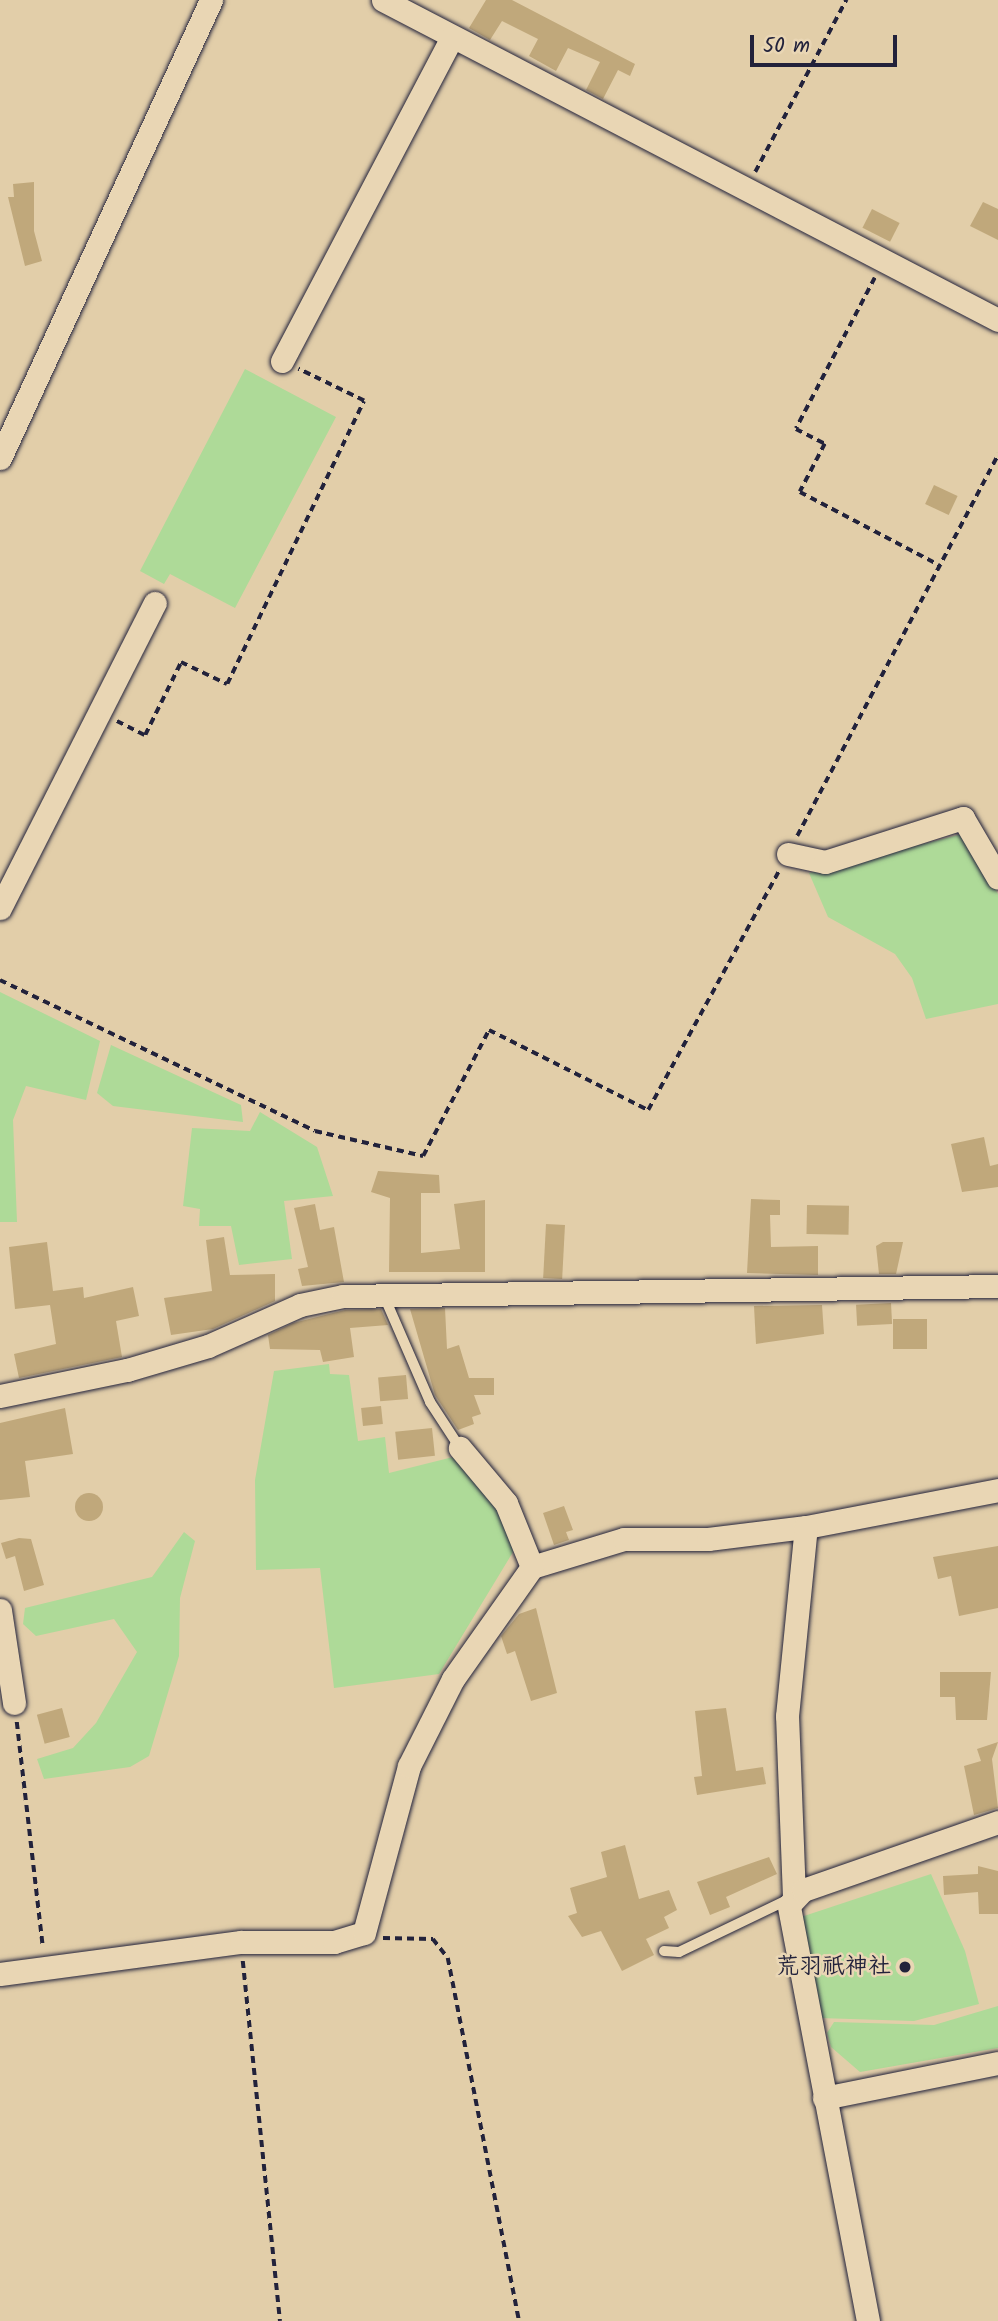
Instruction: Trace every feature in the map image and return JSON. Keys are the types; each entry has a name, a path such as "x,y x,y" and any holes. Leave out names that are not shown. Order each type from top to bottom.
{"street":[{"path":"0,458 211,0"},
{"path":"383,0 998,320"},
{"path":"282,361 452,37"},
{"path":"0,908 155,603"},
{"path":"788,854 825,862 962,818 998,878"},
{"path":"0,1396 162,1360 300,1305 383,1294 998,1286"},
{"path":"460,1448 506,1503 532,1567"},
{"path":"0,1974 241,1942 334,1942 364,1933 409,1766 453,1679 532,1567 624,1539 708,1539 806,1527 998,1490"},
{"path":"806,1527 787,1716 794,1897 788,1920 868,2321"},
{"path":"0,1610 14,1703"},
{"path":"794,1897 998,1822"},
{"path":"824,2098 998,2063"}],"lane":[{"path":"383,1294 430,1402 460,1448"},
{"path":"664,1951 678,1952 794,1897"}],"path":[{"path":"746,190 846,0"},
{"path":"884,261 796,429 825,444 800,492 939,565"},
{"path":"99,713 145,735 181,662 227,684 364,401 282,361"},
{"path":"0,980 315,1131 423,1156 489,1030 648,1110 788,854 998,454"},
{"path":"14,1703 45,1967"},
{"path":"364,1933 394,1941 433,1939 448,1958 519,2321"},
{"path":"241,1942 280,2321"}],"green space":[{"path":"245,369 336,417 235,608 170,574 164,584 140,571"},
{"path":"966,833 998,894 998,1004 926,1019 912,978 895,954 828,917 809,873"},
{"path":"0,992 100,1041 86,1100 26,1086 13,1120 17,1222 0,1222"},
{"path":"111,1045 241,1105 243,1122 113,1106 97,1093"},
{"path":"260,1112 317,1147 333,1196 284,1201 292,1259 239,1265 231,1226 199,1226 200,1209 183,1206 192,1128 250,1131"},
{"path":"329,1364 330,1374 349,1375 358,1441 385,1437 389,1473 453,1457 497,1502 516,1547 439,1674 334,1688 320,1568 256,1570 255,1480 274,1371"},
{"path":"184,1532 195,1541 180,1598 179,1656 149,1756 130,1767 44,1779 37,1759 73,1748 96,1723 137,1652 114,1619 36,1636 23,1624 25,1608 152,1577"},
{"path":"931,1874 965,1951 979,2004 914,2021 819,2018 801,1917"},
{"path":"998,2006 998,2048 860,2072 831,2047 827,2033 834,2022 934,2025"}],"building":[{"path":"486,0 512,0 635,64 630,76 618,70 603,99 586,90 600,62 568,48 556,71 529,56 538,39 502,21 490,40 469,28"},
{"path":"34,182 34,231 42,261 25,266 8,197 14,197 13,184"},
{"path":"983,202 998,209 998,240 970,226"},
{"path":"872,209 900,223 890,242 862,228"},
{"path":"934,485 958,496 949,515 925,504"},
{"path":"984,1137 990,1166 998,1164 998,1187 962,1192 951,1144"},
{"path":"378,1171 439,1175 440,1193 421,1193 421,1253 460,1249 454,1204 485,1200 485,1272 389,1272 390,1198 371,1192"},
{"path":"751,1199 780,1200 780,1215 770,1215 771,1247 818,1246 818,1275 747,1273"},
{"path":"315,1204 320,1230 334,1227 344,1282 302,1286 298,1269 308,1267 294,1208"},
{"path":"807,1205 849,1206 848,1235 806,1234"},
{"path":"546,1224 565,1225 562,1279 543,1278"},
{"path":"224,1237 230,1275 275,1274 275,1301 213,1329 171,1335 164,1298 212,1291 206,1240"},
{"path":"47,1242 53,1291 83,1287 84,1298 133,1287 139,1316 116,1321 122,1357 19,1378 14,1354 56,1344 50,1305 15,1309 9,1247"},
{"path":"883,1242 903,1242 896,1274 879,1274 876,1246"},
{"path":"891,1303 892,1324 857,1326 856,1305"},
{"path":"822,1305 824,1334 756,1344 754,1306"},
{"path":"445,1308 447,1349 459,1345 469,1378 494,1378 494,1395 474,1395 481,1414 472,1417 474,1424 458,1430 435,1395 410,1309"},
{"path":"381,1309 388,1325 350,1328 354,1357 323,1362 320,1350 270,1349 268,1335 293,1323 345,1310"},
{"path":"893,1319 927,1319 927,1349 893,1349"},
{"path":"406,1375 408,1399 380,1401 378,1377"},
{"path":"381,1406 383,1424 363,1426 361,1408"},
{"path":"65,1408 73,1454 25,1461 30,1497 0,1500 0,1423"},
{"path":"432,1428 435,1456 398,1460 395,1432"},
{"path":"89,1493 99,1497 103,1507 99,1517 89,1521 79,1517 75,1507 79,1497"},
{"path":"564,1506 573,1530 566,1532 569,1540 554,1545 543,1513"},
{"path":"19,1538 31,1539 44,1585 24,1591 15,1556 6,1559 1,1543"},
{"path":"998,1546 998,1608 959,1616 951,1576 938,1579 933,1557"},
{"path":"536,1608 557,1693 531,1701 515,1651 507,1654 501,1636 519,1614"},
{"path":"940,1672 991,1672 987,1720 956,1720 955,1697 940,1697"},
{"path":"62,1708 70,1737 45,1744 37,1715"},
{"path":"726,1708 736,1771 763,1767 766,1784 697,1795 694,1777 702,1776 695,1711"},
{"path":"998,1742 992,1759 998,1808 974,1815 964,1766 981,1761 977,1749"},
{"path":"625,1845 639,1899 669,1890 677,1910 664,1917 669,1928 646,1939 654,1955 622,1971 601,1931 582,1937 568,1916 577,1913 570,1888 607,1877 601,1852"},
{"path":"769,1857 777,1874 726,1897 730,1907 710,1915 697,1882"},
{"path":"978,1866 998,1871 998,1914 979,1914 978,1892 944,1895 943,1876 978,1874"}],"place":[{"name":"荒羽祇神社","path":"905,1967"}]}
